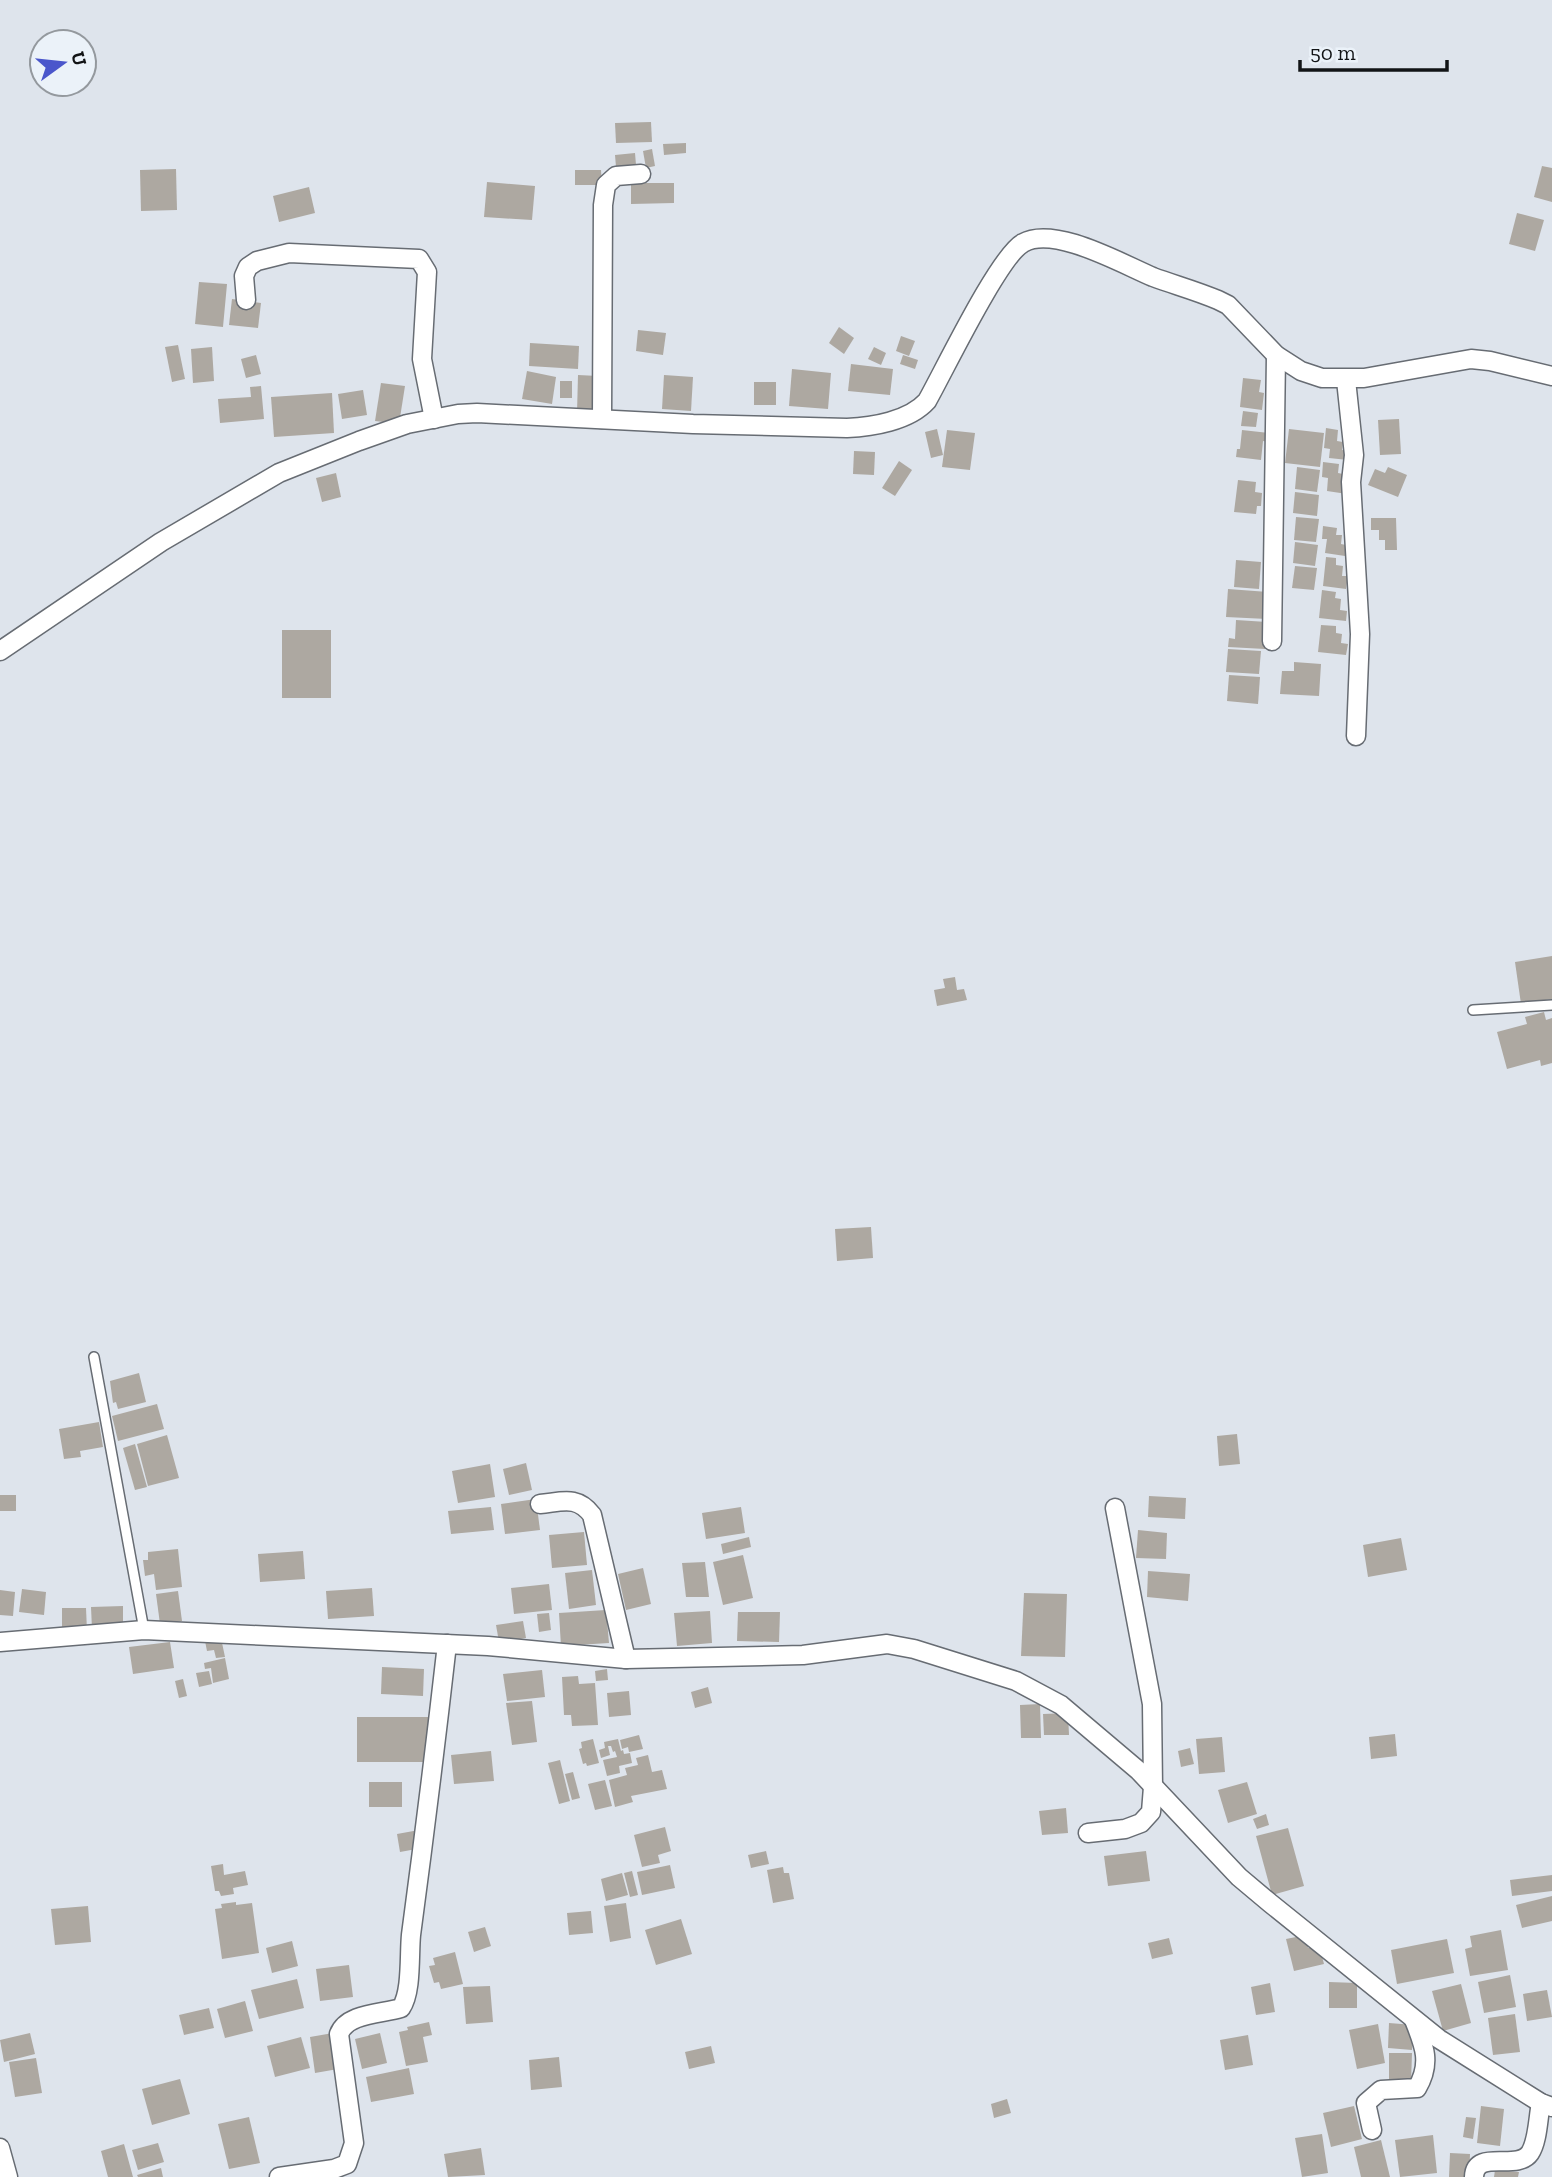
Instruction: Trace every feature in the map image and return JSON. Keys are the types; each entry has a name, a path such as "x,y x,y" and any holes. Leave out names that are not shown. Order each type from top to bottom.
{"street":[{"path":"602,419 603,205 606,185 616,176 641,174"},
{"path":"0,651 161,542 279,473 371,436 434,419 477,413 847,428 869,426 915,412 927,401 1010,254 1022,243 1037,238 1084,246 1157,278 1218,300 1238,315 1276,355 1301,371 1322,378 1346,380 1471,359 1552,376"},
{"path":"246,300 244,276 248,267 257,261 289,253 419,259 427,272 422,359 434,419"},
{"path":"1272,641 1276,355"},
{"path":"1346,380 1354,455 1351,482 1360,634 1356,736"},
{"path":"540,1504 572,1501 583,1503 592,1515 626,1659"},
{"path":"1088,1833 1125,1829 1141,1823 1151,1812 1152,1704 1115,1508"},
{"path":"0,1642 144,1630 447,1644 626,1659 803,1655 887,1644 914,1648 1016,1681 1061,1705 1119,1752 1239,1877 1414,2020 1439,2039 1547,2105 1532,2151 1525,2158 1515,2162 1490,2161 1480,2164 1474,2171 1474,2177"},
{"path":"279,2177 334,2169 348,2164 354,2143 339,2034 346,2023 354,2019 401,2008 407,2000 408,1957 426,1830 447,1644"},
{"path":"1372,2130 1366,2103 1381,2090 1417,2088 1424,2077 1426,2048 1414,2020"},
{"path":"0,2148 8,2177"}],"lane":[{"path":"1473,1010 1552,1005"},
{"path":"94,1357 144,1630"}],"building":[{"path":"651,122 652,142 616,143 615,123"},
{"path":"686,143 686,153 664,155 663,144"},
{"path":"652,149 655,166 646,168 643,151"},
{"path":"635,153 636,165 616,167 615,155"},
{"path":"1542,166 1552,168 1552,202 1534,197"},
{"path":"176,169 177,210 141,211 140,170"},
{"path":"575,170 601,170 602,185 575,185"},
{"path":"487,182 535,186 532,220 484,217"},
{"path":"631,183 674,183 674,203 631,204"},
{"path":"309,187 315,213 279,222 273,196"},
{"path":"1517,213 1544,220 1535,251 1509,244"},
{"path":"199,282 227,284 223,327 195,324"},
{"path":"232,299 261,303 258,328 229,325"},
{"path":"839,327 854,338 844,354 829,343"},
{"path":"638,330 666,333 663,355 636,351"},
{"path":"901,336 915,341 909,356 896,351"},
{"path":"530,343 579,346 578,369 529,366"},
{"path":"178,345 185,379 172,382 165,347"},
{"path":"212,347 214,381 193,383 191,349"},
{"path":"874,347 886,353 881,365 868,359"},
{"path":"256,355 261,374 246,378 241,359"},
{"path":"903,355 918,360 915,369 900,364"},
{"path":"851,364 893,369 890,395 848,391"},
{"path":"792,369 831,373 828,409 789,406"},
{"path":"527,371 556,377 552,404 522,399"},
{"path":"578,375 598,376 597,413 577,413"},
{"path":"664,375 693,377 691,411 662,409"},
{"path":"1243,378 1261,380 1259,392 1264,393 1262,410 1240,407"},
{"path":"560,381 572,381 572,398 560,398"},
{"path":"754,382 776,382 776,405 754,405"},
{"path":"381,383 405,386 399,424 375,421"},
{"path":"261,386 264,419 220,423 218,399 251,397 250,387"},
{"path":"363,390 367,415 342,419 338,394"},
{"path":"332,393 334,433 274,437 271,397"},
{"path":"1243,411 1258,413 1256,427 1241,426"},
{"path":"1399,419 1401,454 1380,455 1378,420"},
{"path":"1326,428 1338,430 1337,441 1343,442 1342,450 1349,451 1348,460 1329,458 1330,449 1324,448"},
{"path":"937,429 943,455 931,458 925,432"},
{"path":"1289,429 1324,433 1320,467 1285,463"},
{"path":"947,430 975,433 970,470 942,467"},
{"path":"1242,430 1269,433 1268,442 1263,441 1261,460 1236,457 1237,449 1240,449"},
{"path":"854,451 875,452 874,475 853,474"},
{"path":"899,461 912,470 895,496 882,488"},
{"path":"1323,462 1339,464 1338,473 1343,474 1347,494 1327,491 1328,478 1322,477"},
{"path":"1297,467 1320,470 1317,492 1295,489"},
{"path":"1388,467 1407,475 1398,497 1368,485 1375,469 1385,473"},
{"path":"336,473 341,497 322,502 316,478"},
{"path":"1238,480 1256,482 1255,492 1262,493 1261,506 1257,506 1256,514 1234,512"},
{"path":"1295,492 1319,495 1317,516 1293,513"},
{"path":"1296,517 1319,519 1316,542 1294,540"},
{"path":"1371,518 1396,518 1397,550 1385,550 1385,540 1379,540 1379,530 1371,530"},
{"path":"1323,526 1337,528 1336,535 1342,535 1341,544 1346,545 1345,556 1325,553 1327,539 1322,539"},
{"path":"1295,542 1318,545 1315,566 1293,563"},
{"path":"1326,557 1336,558 1336,565 1343,566 1342,576 1348,576 1346,589 1323,586"},
{"path":"1236,560 1261,562 1259,589 1234,587"},
{"path":"1295,566 1317,568 1314,590 1292,588"},
{"path":"1228,589 1268,592 1267,619 1226,617"},
{"path":"1322,590 1336,592 1335,598 1341,599 1340,610 1347,611 1346,621 1319,618"},
{"path":"1236,620 1267,622 1265,649 1228,647 1229,638 1235,639"},
{"path":"1321,625 1336,626 1336,633 1342,634 1341,643 1348,644 1346,655 1318,652"},
{"path":"282,630 331,630 331,698 282,698"},
{"path":"1228,649 1261,651 1259,674 1226,672"},
{"path":"1294,662 1321,664 1319,696 1280,694 1282,671 1294,671"},
{"path":"1229,675 1260,677 1258,704 1227,701"},
{"path":"1552,956 1552,999 1521,1004 1515,962"},
{"path":"955,977 957,990 964,989 967,1000 937,1006 934,990 945,988 943,979"},
{"path":"1544,1012 1546,1020 1552,1018 1552,1063 1541,1066 1540,1060 1507,1069 1497,1032 1527,1024 1525,1017"},
{"path":"871,1227 873,1258 837,1261 835,1229"},
{"path":"139,1373 146,1402 118,1409 116,1402 113,1403 110,1381"},
{"path":"157,1404 164,1429 118,1441 112,1416"},
{"path":"99,1422 103,1447 80,1451 81,1457 64,1459 59,1429"},
{"path":"1237,1434 1240,1464 1219,1466 1217,1436"},
{"path":"167,1435 179,1478 148,1486 137,1444"},
{"path":"135,1444 147,1487 135,1490 123,1448"},
{"path":"526,1463 532,1490 509,1495 503,1469"},
{"path":"490,1464 495,1497 458,1503 452,1471"},
{"path":"0,1495 16,1495 16,1511 0,1511"},
{"path":"1149,1496 1186,1498 1185,1519 1148,1517"},
{"path":"536,1499 540,1530 505,1534 501,1504"},
{"path":"491,1507 494,1530 451,1534 448,1511"},
{"path":"741,1507 745,1533 706,1539 702,1513"},
{"path":"1138,1530 1167,1533 1166,1559 1136,1558"},
{"path":"584,1532 587,1565 552,1568 549,1535"},
{"path":"749,1537 751,1547 723,1554 721,1544"},
{"path":"1401,1538 1407,1570 1368,1577 1363,1545"},
{"path":"178,1549 182,1587 156,1590 154,1574 145,1576 143,1560 148,1560 148,1552"},
{"path":"303,1551 305,1579 260,1582 258,1554"},
{"path":"743,1555 753,1598 723,1605 713,1562"},
{"path":"705,1562 709,1597 686,1597 682,1563"},
{"path":"643,1568 651,1604 626,1610 618,1574"},
{"path":"592,1570 596,1605 569,1609 565,1573"},
{"path":"1148,1571 1190,1574 1188,1601 1147,1597"},
{"path":"549,1584 552,1610 514,1614 511,1588"},
{"path":"372,1588 374,1616 328,1619 326,1591"},
{"path":"22,1589 46,1592 44,1615 19,1612"},
{"path":"0,1590 15,1592 13,1616 0,1615"},
{"path":"178,1591 182,1621 160,1624 156,1594"},
{"path":"1024,1593 1067,1594 1065,1657 1021,1656"},
{"path":"123,1606 123,1628 92,1629 91,1607"},
{"path":"62,1608 86,1608 87,1631 62,1631"},
{"path":"606,1610 609,1643 561,1646 559,1613"},
{"path":"710,1611 712,1643 677,1646 674,1613"},
{"path":"738,1612 780,1612 779,1642 737,1641"},
{"path":"549,1613 551,1630 539,1632 537,1614"},
{"path":"523,1621 526,1638 499,1642 496,1625"},
{"path":"221,1638 225,1657 216,1658 214,1650 207,1651 205,1641"},
{"path":"170,1642 174,1668 133,1674 129,1647"},
{"path":"225,1658 229,1679 213,1683 211,1668 205,1669 204,1663"},
{"path":"382,1667 424,1669 423,1696 381,1694"},
{"path":"607,1669 608,1680 596,1681 595,1671"},
{"path":"542,1670 545,1697 507,1701 503,1674"},
{"path":"209,1671 212,1684 199,1687 196,1673"},
{"path":"578,1676 579,1684 595,1683 598,1725 572,1726 571,1715 564,1715 562,1677"},
{"path":"183,1679 187,1696 179,1698 175,1681"},
{"path":"708,1687 712,1703 695,1708 691,1692"},
{"path":"629,1691 631,1715 609,1717 607,1693"},
{"path":"532,1701 537,1742 512,1745 506,1703"},
{"path":"1040,1704 1041,1738 1021,1738 1020,1705"},
{"path":"1068,1713 1069,1735 1044,1735 1043,1714"},
{"path":"357,1717 428,1717 428,1762 357,1762"},
{"path":"1395,1734 1397,1756 1371,1759 1369,1737"},
{"path":"639,1735 643,1749 629,1752 628,1747 622,1749 620,1740"},
{"path":"1222,1737 1225,1772 1199,1774 1196,1739"},
{"path":"593,1739 599,1763 587,1766 586,1763 583,1764 579,1749 582,1748 581,1742"},
{"path":"618,1739 621,1751 623,1750 624,1754 630,1753 632,1763 619,1766 620,1773 607,1776 603,1760 617,1757 611,1746 608,1746 610,1755 601,1758 599,1750 605,1748 604,1742"},
{"path":"1190,1748 1194,1764 1181,1767 1178,1751"},
{"path":"491,1751 494,1781 454,1784 451,1755"},
{"path":"648,1755 652,1772 662,1770 667,1789 631,1796 633,1802 615,1807 609,1780 627,1775 625,1768 638,1765 636,1758"},
{"path":"560,1760 570,1801 559,1804 548,1763"},
{"path":"573,1772 580,1798 572,1800 565,1774"},
{"path":"605,1780 612,1806 595,1810 588,1784"},
{"path":"369,1782 402,1782 402,1807 369,1807"},
{"path":"1247,1782 1257,1814 1228,1823 1218,1790"},
{"path":"1066,1808 1068,1833 1042,1835 1039,1811"},
{"path":"1266,1814 1269,1825 1257,1829 1253,1819"},
{"path":"665,1827 671,1851 658,1855 660,1863 642,1867 634,1835"},
{"path":"1288,1828 1304,1886 1272,1895 1256,1836"},
{"path":"419,1830 422,1848 400,1852 397,1834"},
{"path":"766,1851 769,1864 751,1868 748,1855"},
{"path":"1146,1851 1150,1881 1108,1886 1104,1856"},
{"path":"223,1864 224,1875 245,1871 248,1885 233,1888 234,1894 221,1896 219,1891 215,1891 211,1866"},
{"path":"670,1865 675,1888 642,1895 637,1872"},
{"path":"783,1867 784,1873 789,1873 794,1899 773,1903 767,1870"},
{"path":"632,1871 638,1895 630,1897 624,1873"},
{"path":"622,1873 628,1895 606,1901 601,1879"},
{"path":"1552,1875 1552,1891 1512,1896 1510,1880"},
{"path":"1552,1896 1552,1921 1522,1928 1516,1905"},
{"path":"236,1902 236,1905 252,1903 259,1953 222,1959 215,1909 222,1908 221,1904"},
{"path":"626,1903 631,1938 610,1942 604,1906"},
{"path":"88,1906 91,1942 55,1945 51,1909"},
{"path":"591,1911 593,1933 569,1935 567,1913"},
{"path":"681,1919 692,1954 656,1965 645,1930"},
{"path":"485,1927 491,1946 474,1952 468,1932"},
{"path":"1501,1930 1508,1970 1470,1976 1465,1949 1472,1947 1470,1936"},
{"path":"1306,1935 1308,1948 1319,1945 1324,1964 1294,1971 1286,1939"},
{"path":"1169,1938 1173,1954 1152,1959 1148,1943"},
{"path":"1447,1939 1454,1973 1397,1984 1391,1950"},
{"path":"292,1941 298,1966 272,1973 266,1948"},
{"path":"455,1952 463,1984 441,1989 439,1982 434,1983 429,1966 435,1965 433,1958"},
{"path":"349,1965 353,1997 320,2001 316,1969"},
{"path":"1510,1975 1516,2007 1484,2013 1478,1982"},
{"path":"297,1979 304,2008 259,2019 251,1990"},
{"path":"1329,1982 1357,1983 1357,2008 1329,2008"},
{"path":"1270,1983 1275,2012 1256,2015 1251,1987"},
{"path":"1461,1984 1471,2023 1443,2031 1432,1991"},
{"path":"490,1986 493,2022 466,2024 463,1987"},
{"path":"1547,1990 1552,2017 1527,2021 1523,1994"},
{"path":"245,2001 253,2031 225,2038 217,2009"},
{"path":"209,2008 214,2028 184,2035 179,2015"},
{"path":"1515,2014 1520,2052 1493,2055 1488,2018"},
{"path":"429,2022 432,2035 423,2037 428,2062 406,2066 399,2032 408,2030 407,2027"},
{"path":"1389,2023 1414,2025 1412,2050 1388,2048"},
{"path":"1378,2024 1385,2063 1357,2069 1349,2030"},
{"path":"30,2033 35,2054 4,2062 0,2040"},
{"path":"333,2033 338,2069 315,2073 310,2037"},
{"path":"380,2033 387,2063 362,2069 355,2039"},
{"path":"1248,2035 1253,2065 1225,2070 1220,2040"},
{"path":"301,2037 310,2068 275,2077 267,2046"},
{"path":"711,2046 715,2063 689,2069 685,2052"},
{"path":"1389,2053 1412,2053 1411,2083 1389,2083"},
{"path":"559,2057 562,2087 531,2090 529,2060"},
{"path":"36,2058 42,2093 15,2097 9,2062"},
{"path":"409,2068 414,2094 371,2102 366,2077"},
{"path":"180,2079 190,2114 152,2125 142,2089"},
{"path":"1007,2099 1011,2113 994,2118 991,2104"},
{"path":"1354,2106 1362,2139 1331,2147 1323,2113"},
{"path":"1481,2106 1504,2109 1500,2146 1477,2143"},
{"path":"249,2117 260,2163 229,2169 218,2124"},
{"path":"1466,2117 1476,2118 1473,2139 1463,2137"},
{"path":"1322,2134 1328,2173 1302,2177 1295,2138"},
{"path":"1433,2135 1437,2173 1400,2177 1395,2140"},
{"path":"1381,2140 1390,2177 1361,2177 1354,2147"},
{"path":"158,2143 164,2162 138,2170 132,2150"},
{"path":"124,2144 133,2177 108,2177 101,2151"},
{"path":"481,2148 485,2175 448,2177 444,2154"},
{"path":"1450,2153 1470,2154 1469,2177 1449,2177"},
{"path":"161,2168 163,2177 137,2175"},
{"path":"1495,2170 1519,2172 1518,2177 1494,2177"}]}
